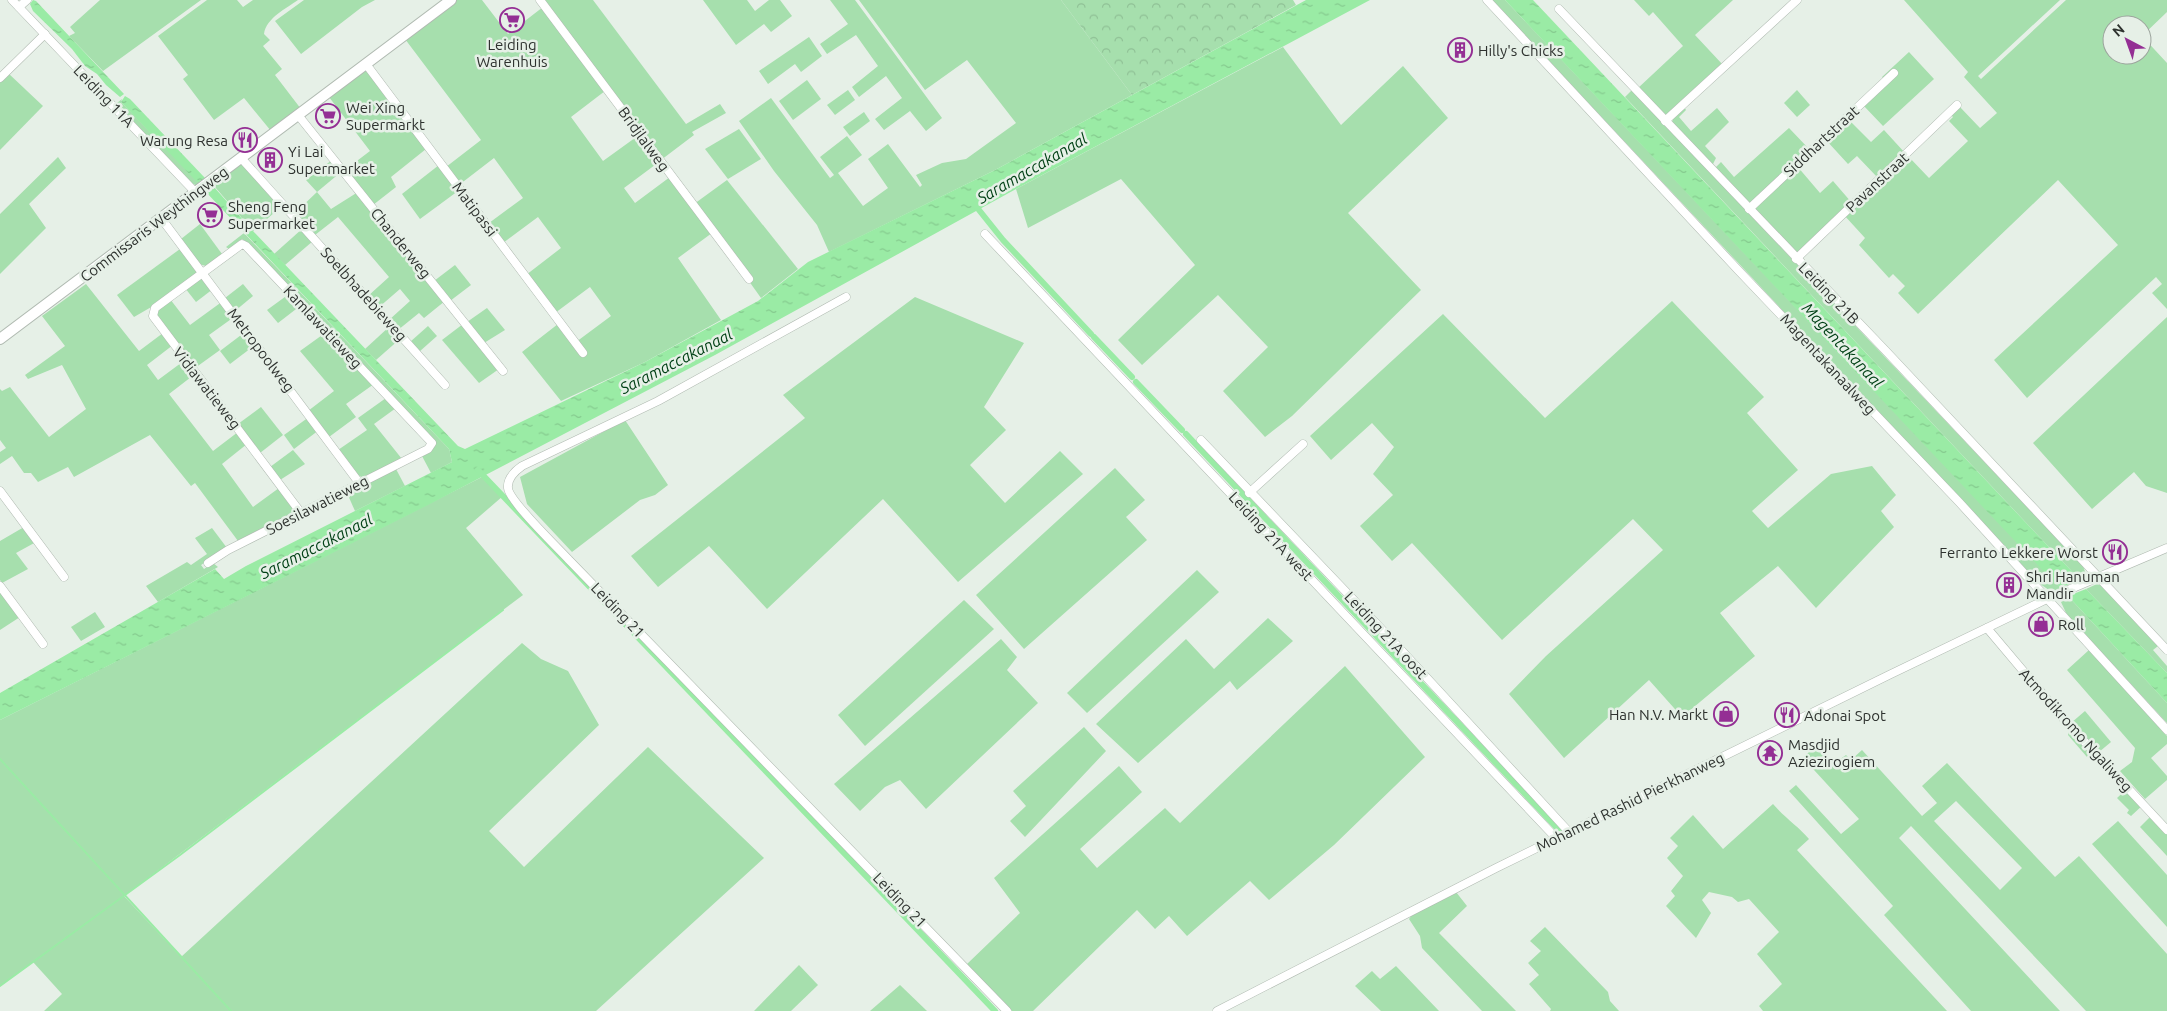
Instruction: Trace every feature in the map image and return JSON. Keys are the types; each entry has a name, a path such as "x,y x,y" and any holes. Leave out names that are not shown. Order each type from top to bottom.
{"main road":[{"name":"Commissaris Weythingweg","path":"0,339 242,159 451,0"}],"street":[{"name":"Leiding 11A","path":"12,0 23,4 45,34 202,188"},
{"name":"Bridjlalweg","path":"540,0 749,279"},
{"name":"Magentakanaalweg","path":"1487,0 1738,270 1959,502 2167,730"},
{"path":"1665,121 1797,0"},
{"name":"Leiding 21B","path":"1559,9 1885,350 2167,650"},
{"path":"0,78 45,34"},
{"name":"Matipassi","path":"366,64 583,353"},
{"name":"Siddhartstraat","path":"1749,209 1894,73"},
{"name":"Pavanstraat","path":"1796,259 1957,105"},
{"name":"Chanderweg","path":"298,115 503,371"},
{"name":"Soelbhadebieweg","path":"242,159 445,385"},
{"name":"Metropoolweg","path":"161,218 360,484"},
{"name":"Leiding 21A west","path":"985,234 1556,838"},
{"name":"Kamlawatieweg","path":"202,274 240,245 246,246 431,441 431,446 428,449"},
{"name":"Vidiawatieweg","path":"202,274 155,308 153,316 301,513"},
{"name":"Leiding 21","path":"846,297 658,401 522,466 511,476 507,486 509,493 522,510 569,560 1006,1011"},
{"name":"Leiding 21A oost","path":"1201,440 1249,493 1370,617 1569,832"},
{"path":"1249,493 1303,444"},
{"name":"Soesilawatieweg","path":"208,562 228,550 428,449"},
{"path":"0,491 64,577"},
{"name":"Mohamed Rashid Pierkhanweg","path":"1217,1011 1556,838 2047,599 2167,548"},
{"path":"0,586 43,644"},
{"name":"Atmodikromo Ngaliweg","path":"1987,628 2068,724 2167,830"}],"green space":[{"path":"100,0 201,0 103,71 69,36 75,33 70,27"},
{"path":"207,0 237,0 243,7 253,0 298,0 273,18 264,34 270,40 263,46 282,69 275,75 301,109 271,131 244,98 214,120 183,79 188,75 158,36"},
{"path":"304,0 375,0 362,7 301,54 275,21"},
{"path":"456,0 482,0 508,34 543,7 605,91 571,117 603,161 639,135 659,162 624,188 635,203 670,177 712,233 678,258 721,320 645,362 561,401 522,352 558,324 576,342 611,316 590,287 555,313 526,275 561,248 538,217 503,243 489,223 523,198 494,158 459,185 446,167 481,140 405,39"},
{"path":"543,0 593,0 686,124 720,104 726,113 692,132 694,135 661,160"},
{"path":"703,0 747,0 755,11 769,0 780,0 792,16 771,32 764,24 736,45"},
{"path":"830,0 855,0 942,118 926,131 910,111 884,130 875,119 902,98 886,76 859,97 852,87 878,66 856,35 827,54 820,44 848,24"},
{"path":"859,0 1061,0 1132,95 995,170 829,252 817,225 774,171 739,121 771,98 830,178 834,175 820,157 847,136 862,155 838,173 863,206 888,188 868,159 888,144 920,187 922,185 916,175 942,163 966,159 1016,123 967,60 925,90"},
{"path":"1061,0 1293,0 1296,5 1132,95"},
{"path":"1492,0 1505,0 2061,588 2052,592 2037,582"},
{"path":"1634,0 1733,0 1695,35 1723,65 1666,117 1637,89 1683,46 1653,12 1649,16"},
{"path":"1904,0 2060,0 1978,76 1981,79 2066,0 2167,0 2167,12 2152,26 2152,15 2102,15 2102,65 2152,65 2152,47 2167,63 2167,309 2152,293 2162,284 2156,277 2027,398 1994,360 2118,245 2058,180 1918,314 1898,293 1905,286 1893,274 1889,278 1859,245 1865,238 1844,215 1908,156 1929,178 1968,141 1949,121 1953,117 1950,114 1959,106 1980,128 1997,113 1964,77 1968,72"},
{"path":"809,37 822,56 801,72 795,64 768,84 759,71"},
{"path":"1283,47 1341,125 1403,66 1448,118 1348,213 1421,290 1292,416 1265,437 1223,391 1268,347 1218,295 1142,365 1118,340 1195,265 1121,179 1028,228 1016,189"},
{"path":"1909,52 1934,79 1883,126 1863,105 1887,83 1882,77"},
{"path":"364,70 367,71 426,149 391,177 396,187 373,205 345,170 370,151 329,97"},
{"path":"8,73 43,106 0,150 0,81"},
{"path":"807,80 821,99 793,120 779,101"},
{"path":"848,90 855,100 835,115 827,105"},
{"path":"1632,90 2083,566 2087,577 2080,580 1625,97"},
{"path":"1797,90 1810,105 1797,117 1784,103"},
{"path":"122,99 121,102 201,184 197,186 188,181 118,105 117,103"},
{"path":"1684,107 1686,110 1679,117 1691,131 1717,108 1729,122 1705,146 1716,158 1712,166 1672,124 1673,117"},
{"path":"864,112 870,121 850,136 843,127"},
{"path":"1849,120 1871,142 1884,130 1905,153 1878,178 1857,156 1848,164 1826,140"},
{"path":"1789,128 1810,150 1749,205 1715,168 1721,162 1734,177"},
{"path":"739,129 761,159 728,179 705,149"},
{"path":"58,157 66,168 29,204 46,228 0,274 0,214"},
{"path":"332,160 341,172 317,192 306,180"},
{"path":"240,164 243,164 282,206 253,231 215,187 210,186"},
{"path":"439,165 458,191 420,219 402,194"},
{"path":"1797,166 1820,193 1833,181 1852,203 1797,254 1755,211 1755,207"},
{"path":"727,180 798,269 761,298 694,204"},
{"path":"317,192 331,209 358,192 445,301 424,318 419,313 398,330 389,320 410,301 400,289 378,308 368,296 389,277 338,217 315,235 295,213"},
{"path":"200,224 222,254 206,266 199,264 181,239"},
{"path":"302,229 313,241 285,265 274,254"},
{"path":"244,233 449,449 452,462 431,473 422,456 435,446 435,442 251,247 242,239 229,249 226,247"},
{"path":"180,249 197,272 196,274 153,306 134,317 117,295"},
{"path":"455,265 471,285 450,301 434,281"},
{"path":"202,275 213,289 196,302 185,288"},
{"path":"86,284 139,351 163,333 173,345 147,365 158,380 185,360 195,374 169,394 213,451 238,432 247,444 222,464 253,507 279,488 295,512 238,541 195,483 191,486 150,435 74,477 68,467 38,482 31,473 24,473 12,456 0,464 0,452 6,448 0,440 0,389 2,391 10,387 49,437 86,409 62,365 28,379 25,375 65,346 42,316"},
{"path":"243,284 253,296 235,311 225,298"},
{"path":"289,294 300,306 278,323 267,310"},
{"path":"915,297 1024,343 984,407 1006,430 970,465 1005,503 1060,451 1083,474 958,582 883,499 767,609 709,546 658,587 631,556 805,418 783,395"},
{"path":"170,299 190,325 223,301 234,317 209,335 220,350 195,368 156,318 156,312"},
{"path":"1672,301 1764,397 1747,413 1798,470 1752,511 1768,528 1831,474 1872,466 1896,495 1881,511 1894,527 1816,608 1778,566 1720,613 1755,656 1682,717 1649,680 1564,758 1509,694 1546,656 1663,550 1633,519 1502,640 1412,543 1392,561 1360,526 1393,495 1373,474 1394,447 1372,423 1331,460 1310,436 1443,314 1545,418"},
{"path":"487,308 505,330 484,343 467,322"},
{"path":"2167,317 2167,493 2146,486 2134,472 2092,509 2033,443"},
{"path":"463,324 499,369 479,383 442,340"},
{"path":"390,326 401,338 376,360 365,349"},
{"path":"428,326 437,336 419,352 410,342"},
{"path":"245,332 255,345 230,364 220,351"},
{"path":"325,333 374,384 346,404 356,417 329,437 308,411 334,391 300,351"},
{"path":"386,398 396,408 374,424 402,459 363,478 358,475 338,450 367,430 358,418"},
{"path":"261,407 283,435 260,453 238,424"},
{"path":"309,417 319,430 294,449 284,435"},
{"path":"625,420 668,485 655,495 640,500 572,552 527,504 520,477"},
{"path":"293,450 305,464 280,480 270,467"},
{"path":"1115,468 1145,500 1126,517 1147,540 1024,649 976,595"},
{"path":"396,469 405,486 355,511 347,493"},
{"path":"484,476 503,496 466,528 523,595 124,896 181,957 522,643 541,659 568,671 599,725 489,831 524,867 648,747 764,858 596,1011 44,1011 62,994 33,962 0,986 0,720"},
{"path":"24,527 36,542 16,553 28,569 2,583 0,580 0,541"},
{"path":"212,528 227,548 201,565 204,569 213,563 218,567 158,602 146,586 187,562 191,565 207,554 195,538"},
{"path":"1197,570 1219,592 1087,713 1067,693"},
{"path":"2097,584 2103,586 2158,646 2153,650 2167,666 2167,673 2086,589"},
{"path":"0,589 20,617 0,630"},
{"path":"2068,596 2167,703 2167,723 2067,615 2061,602"},
{"path":"964,600 994,629 865,746 838,715"},
{"path":"95,612 105,627 81,641 71,627"},
{"path":"1268,618 1293,641 1237,690 1230,681 1138,763 1096,724 1186,639 1214,669"},
{"path":"1001,639 1017,657 1007,670 1038,703 926,809 900,780 885,787 860,811 834,784"},
{"path":"2089,650 2167,736 2167,744 2151,758 2167,776 2167,780 2145,799 2120,771 2132,762 2135,748 2067,670"},
{"path":"1345,666 1425,757 1334,845 1269,900 1250,881 1187,936 1169,916 1155,929 1137,910 1033,1011 1012,1011 967,964 1020,913 994,878 1119,766 1142,792 1080,849 1097,868 1165,808 1180,823"},
{"path":"2085,711 2111,742 2093,757 2087,757 2068,735 2071,723"},
{"path":"1084,727 1106,751 1025,837 1010,821 1026,806 1013,791"},
{"path":"1815,746 1832,765 1846,755 1851,760 1862,750 1922,816 1937,803 1922,786 1947,763 2055,877 2079,856 2167,954 2167,1011 2086,1011 1911,826 1899,838 2060,1011 1971,1011 1884,915 1893,906 1789,791 1796,785 1841,834 1859,819 1803,758","holes":["1956,801 2022,868 2000,890 1934,821"]},
{"path":"2129,787 2144,804 2131,816 2127,813 2129,810 2117,798"},
{"path":"1773,804 1809,839 1797,850 1947,1011 1763,1011 1759,1006 1782,984 1757,954 1779,932 1749,899 1738,902 1732,897 1709,892 1702,900 1711,913 1696,938 1666,906 1675,896 1671,891 1683,876 1667,858 1678,846 1670,838 1693,815 1723,849"},
{"path":"2153,814 2167,830 2167,856 2140,827"},
{"path":"2118,821 2167,875 2167,927 2092,844"},
{"path":"1456,892 1467,906 1439,933 1516,1011 1482,1011 1422,948 1420,936 1409,919 1412,915"},
{"path":"1545,927 1608,992 1610,1001 1619,1011 1550,1011 1551,1009 1529,984 1539,975 1528,963 1541,951 1530,941"},
{"path":"799,965 818,985 791,1011 754,1011"},
{"path":"1396,966 1439,1011 1381,1011 1355,986 1372,971 1380,979"},
{"path":"900,985 927,1011 870,1011"}],"water":[{"path":"33,0 124,94 120,97 97,74 85,66 72,49 33,11 30,4"},
{"name":"Saramaccakanaal","path":"1306,0 1370,0 1016,189 715,355 428,505 0,720 0,693 215,569 224,579 246,566 452,462 449,449 204,190 210,186 214,187 253,231 458,446 465,449 645,362 758,301 808,262 995,170"},
{"name":"Magentakanaal","path":"1505,0 1533,0 2080,580 2061,588 2047,575"},
{"path":"125,96 205,178 201,184 121,102"},
{"path":"2086,589 2167,673 2167,703 2068,596"}],"waterway":[{"name":"Saramaccakanaal","path":"975,205 1003,240 1091,334"},
{"path":"1094,337 1132,377"},
{"path":"1136,382 1182,430"},
{"path":"1186,434 1559,830"},
{"path":"478,470 995,1011"},
{"path":"0,986 180,855 503,610"},
{"path":"0,759 231,1011"}],"place":[{"name":"Leiding Warenhuis","path":"512,20"},
{"name":"Hilly's Chicks","path":"1460,50"},
{"name":"Wei Xing Supermarkt","path":"328,116"},
{"name":"Warung Resa","path":"245,140"},
{"name":"Yi Lai Supermarket","path":"270,160"},
{"name":"Sheng Feng Supermarket","path":"210,215"},
{"name":"Ferranto Lekkere Worst","path":"2115,552"},
{"name":"Shri Hanuman Mandir","path":"2009,585"},
{"name":"Roll","path":"2041,624"},
{"name":"Han N.V. Markt","path":"1726,714"},
{"name":"Adonai Spot","path":"1787,715"},
{"name":"Masdjid Aziezirogiem","path":"1770,753"}]}
